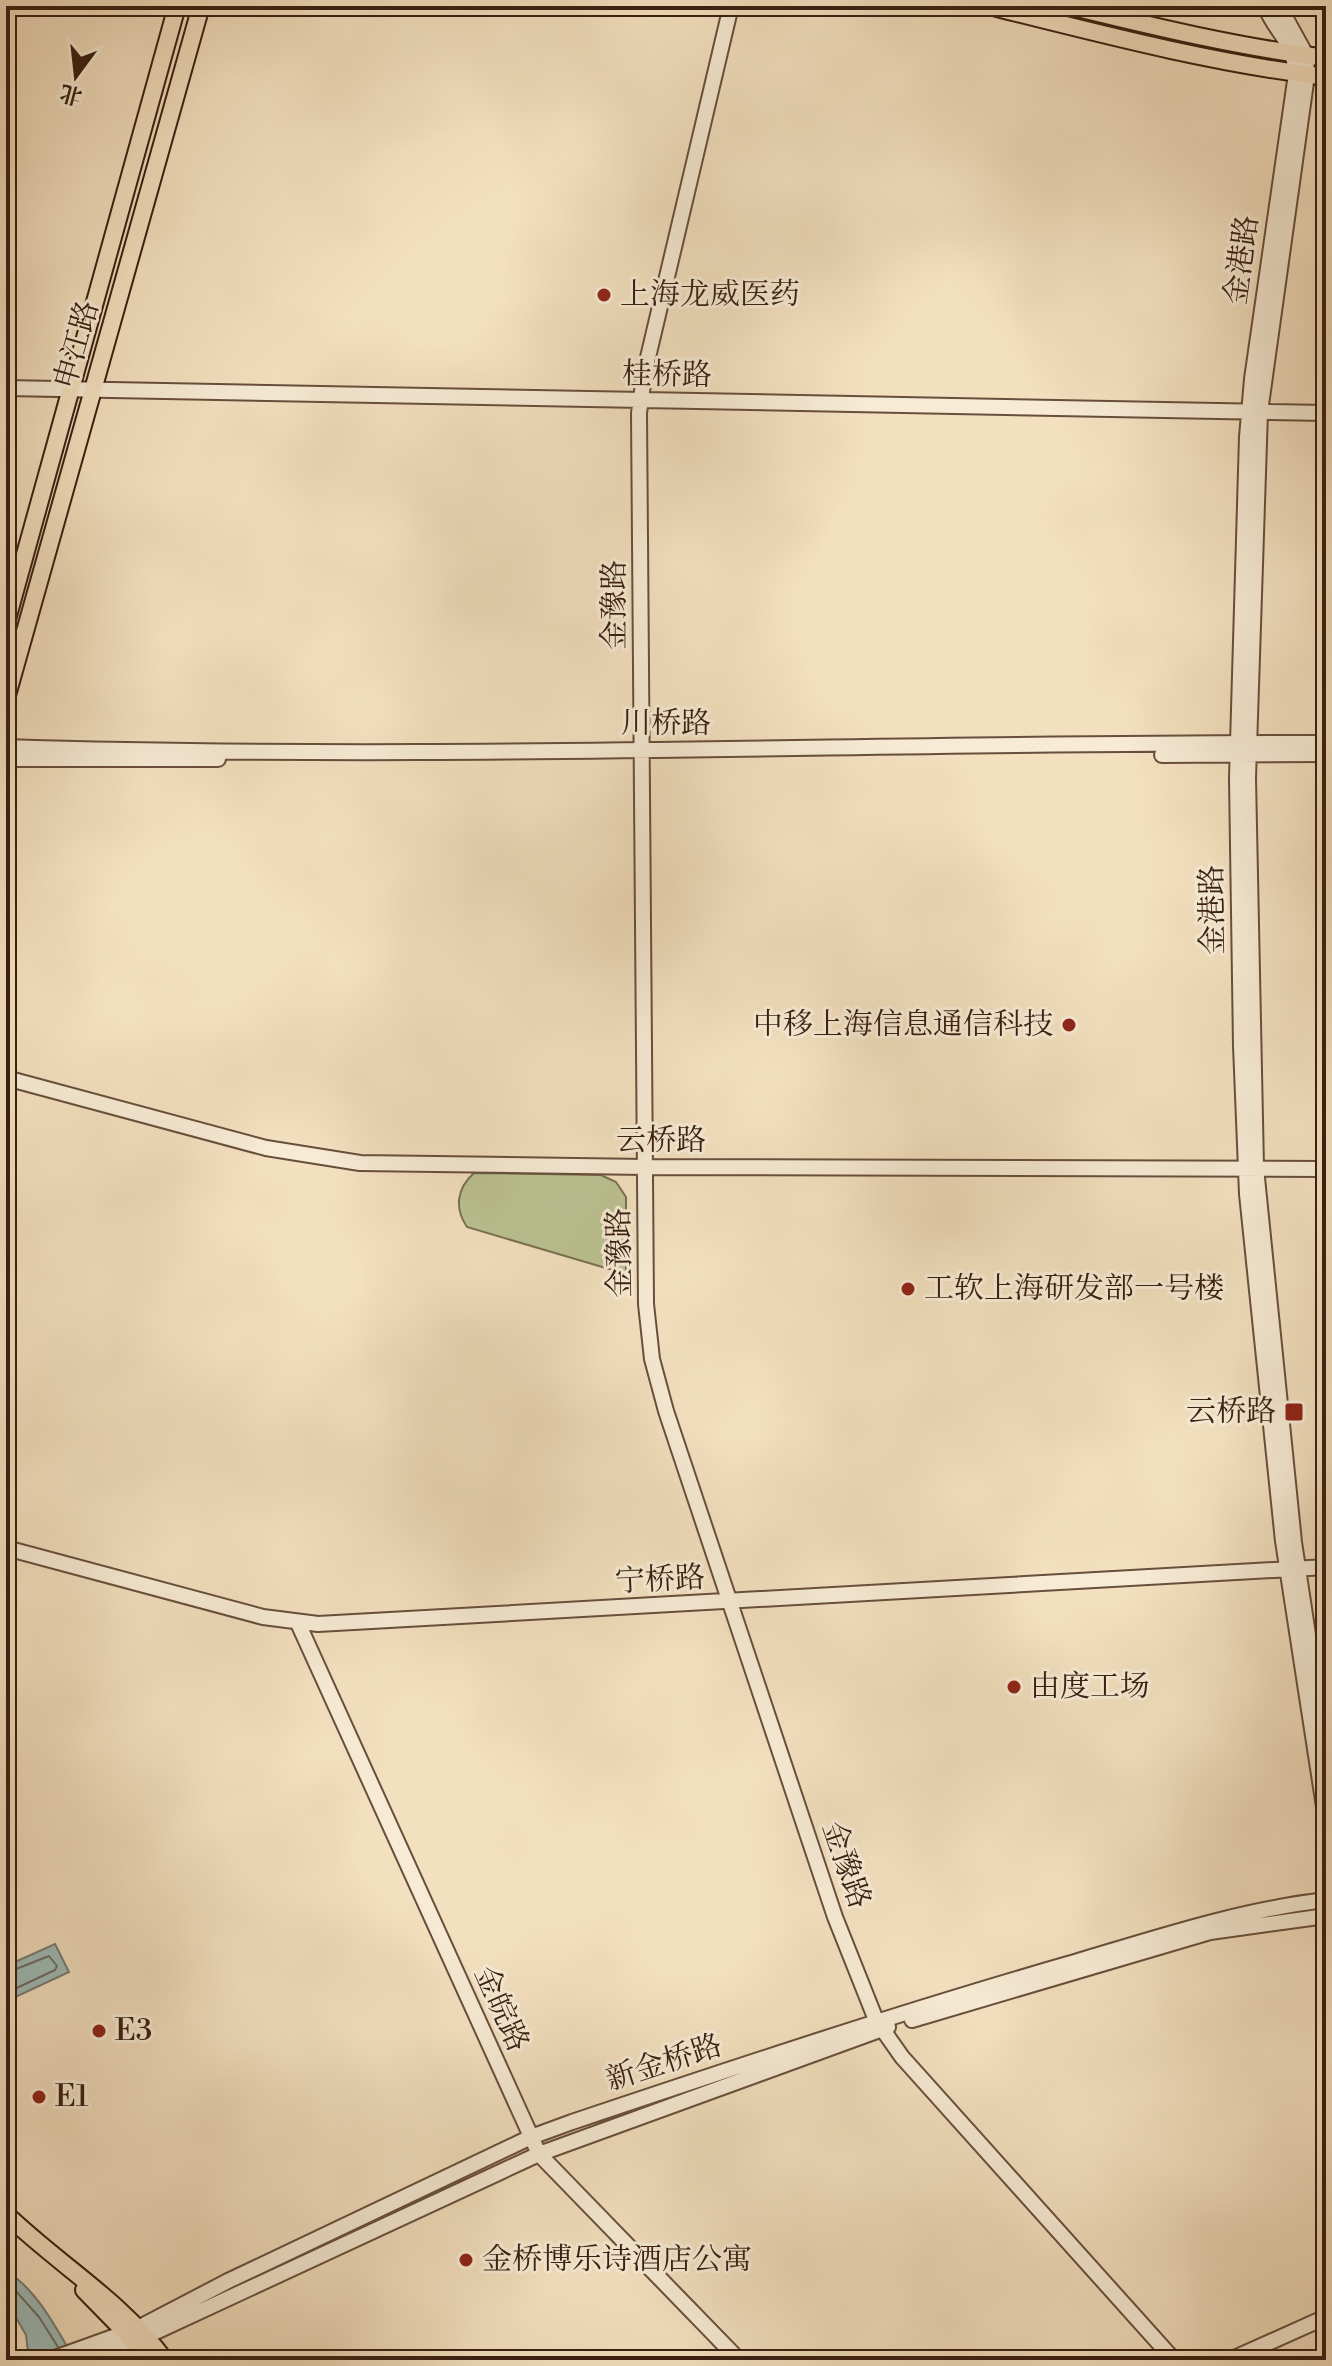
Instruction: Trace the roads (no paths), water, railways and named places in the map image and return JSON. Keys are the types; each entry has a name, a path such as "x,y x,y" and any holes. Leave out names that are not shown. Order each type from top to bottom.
{"main road":[{"name":"申江路","path":"6,623 177,6"},
{"name":"申江路","path":"6,699 201,6"},
{"path":"989,6 1192,56 1326,77"},
{"path":"1069,6 1195,37 1326,58"},
{"path":"6,2214 107,2297 135,2335 147,2360"},
{"path":"6,2228 165,2360"}],"street":[{"name":"金豫路","path":"731,6 645,370 638,427 646,1304 652,1359 666,1411 835,1917 879,2025 902,2057 1174,2360"},
{"name":"金港路","path":"1265,6 1300,54"},
{"name":"金港路","path":"1279,6 1300,54 1302,74 1281,168 1254,412 1243,749 1250,1168 1292,1569 1326,1820"},
{"name":"桂桥路","path":"6,388 1326,413"},
{"name":"川桥路","path":"6,759 1243,749 1326,743"},
{"name":"川桥路","path":"6,747 642,756"},
{"name":"川桥路","path":"1243,749 1326,754"},
{"name":"云桥路","path":"6,1078 266,1148 329,1159 391,1165 1326,1169"},
{"name":"宁桥路","path":"6,1548 263,1617 298,1623 336,1624 1326,1567"},
{"name":"金港路","path":"1292,1569 1326,1754"},
{"name":"金皖路","path":"298,1623 539,2154 739,2360"},
{"name":"新金桥路","path":"135,2335 228,2281 531,2137 1229,1917 1326,1900"},
{"name":"新金桥路","path":"49,2360 83,2355 135,2335 539,2154 879,2025 995,1998 1210,1932 1326,1916"},
{"path":"1230,2360 1326,2317"}],"water":[{"path":"55,1944 69,1972 7,2001 6,1966"},
{"path":"6,2271 37,2299 75,2360 29,2360 26,2335 6,2300"}],"place":[{"name":"上海龙威医药","path":"604,295"},
{"name":"中移上海信息通信科技","path":"1069,1025"},
{"name":"工软上海研发部一号楼","path":"908,1289"},
{"name":"云桥路","path":"1294,1412"},
{"name":"由度工场","path":"1014,1687"},
{"name":"E3","path":"99,2031"},
{"name":"E1","path":"39,2097"},
{"name":"金桥博乐诗酒店公寓","path":"466,2260"}]}
